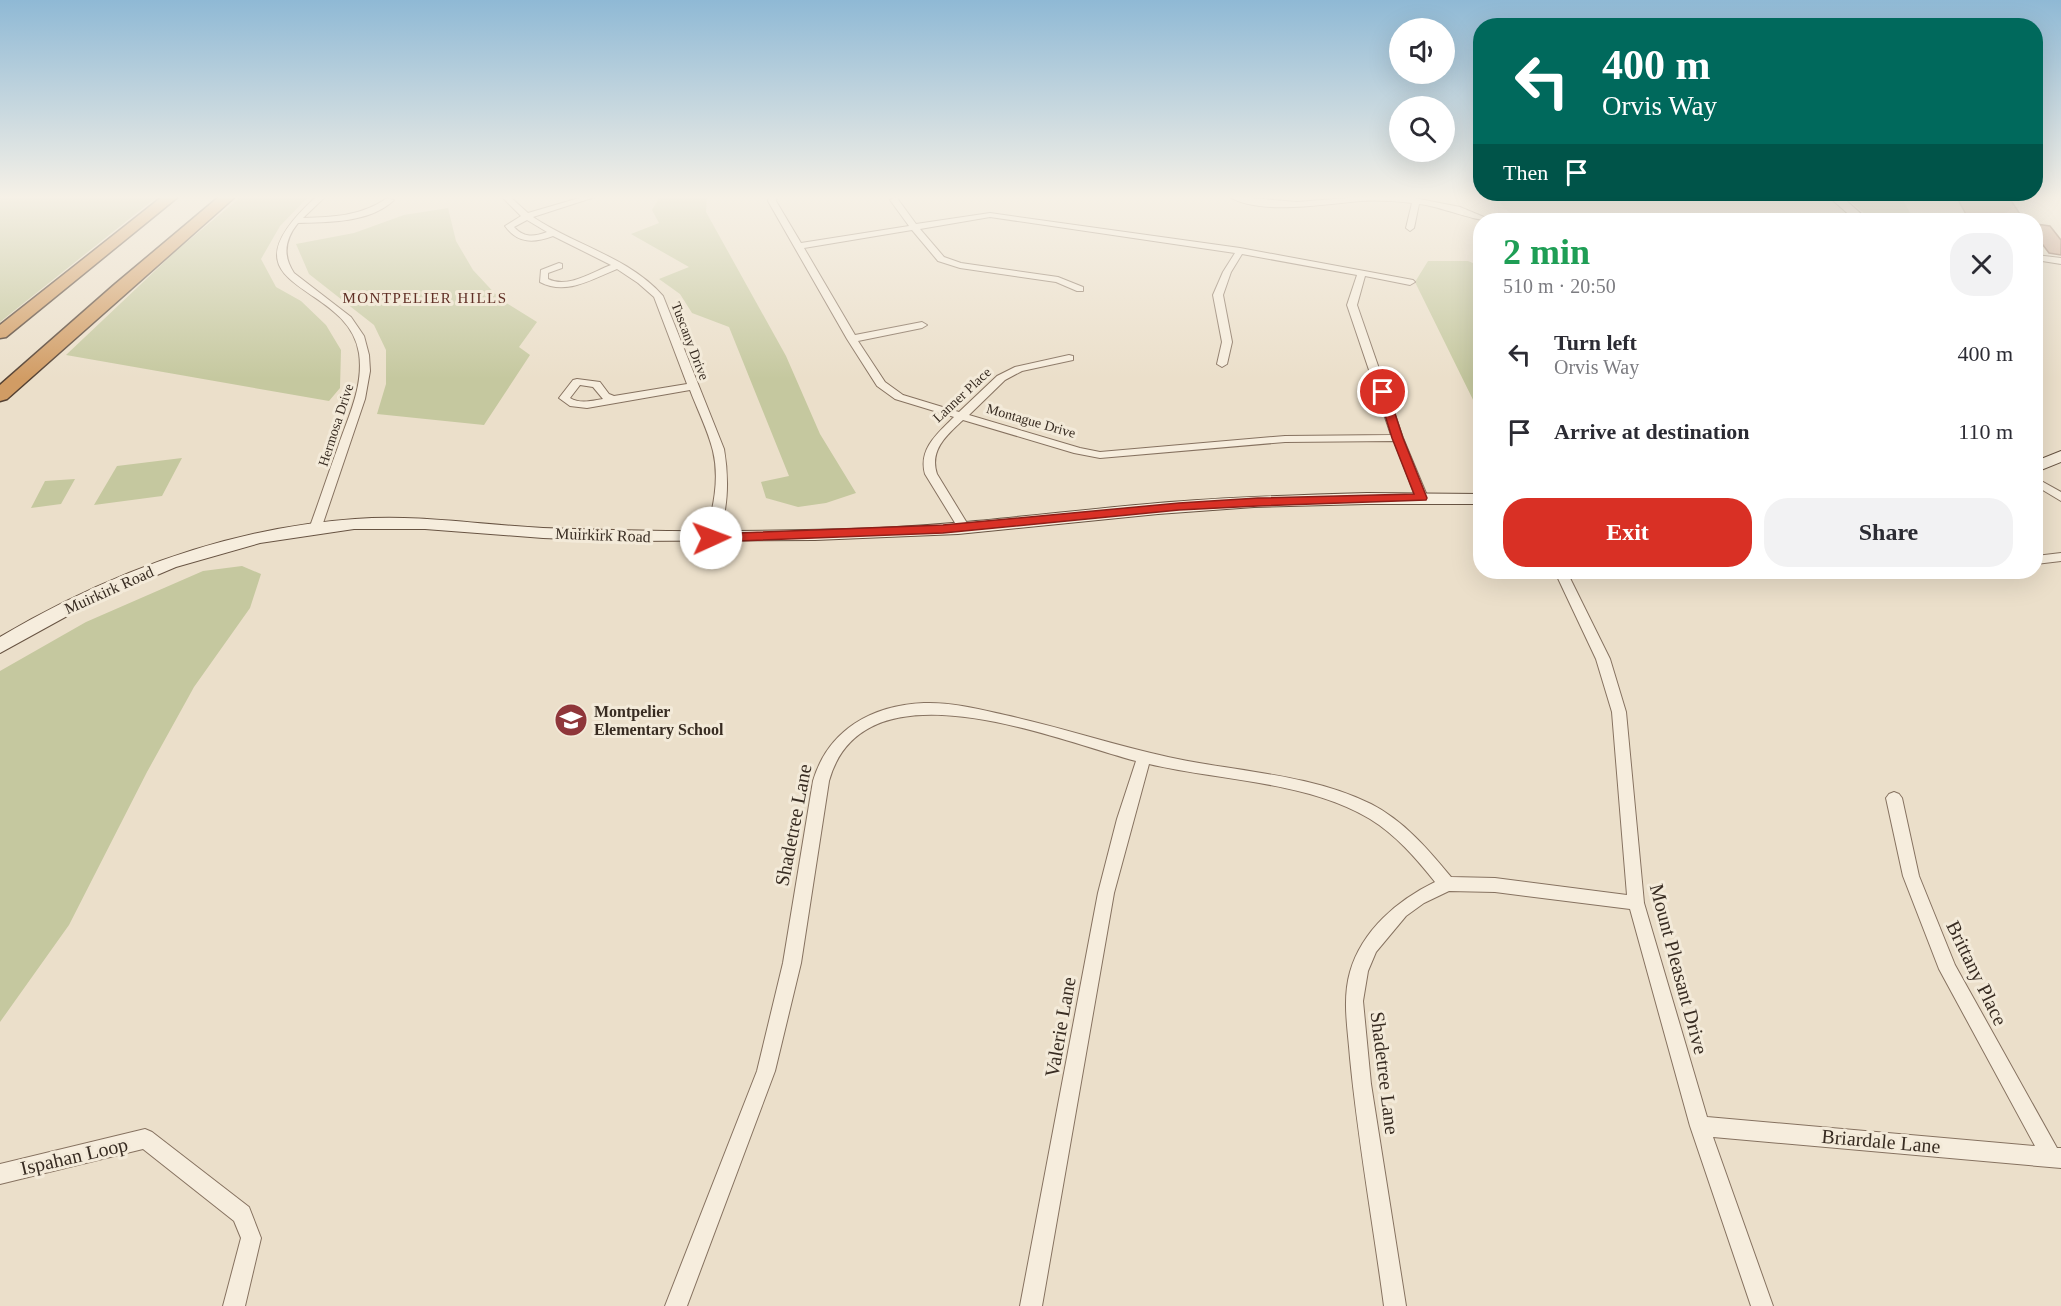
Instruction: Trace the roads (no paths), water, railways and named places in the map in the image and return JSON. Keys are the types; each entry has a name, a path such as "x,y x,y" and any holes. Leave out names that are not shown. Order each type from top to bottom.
{"highway":[{"path":"0,333 95,257"},
{"path":"0,395 157,257"}],"main road":[{"path":"2043,464 2061,456"},
{"name":"Muirkirk Road","path":"0,646 27,629 106,588 187,556 253,539 355,524 402,523 540,532 711,538 964,528 1179,507 1294,500 1473,499"}],"street":[{"name":"Hermosa Drive","path":"282,257 284,267 352,325 360,337 365,364 361,393 315,529"},
{"name":"Tuscany Drive","path":"600,257 641,280 658,296 718,449 723,472 721,500 711,538"},
{"name":"Montague Drive","path":"804,257 873,374 889,392 916,403 1078,451 1100,455 1274,439 1398,438"},
{"path":"940,257 948,262 1058,280 1080,289"},
{"path":"1222,364 1227,342 1218,295 1236,257"},
{"path":"1279,257 1410,282"},
{"path":"2043,259 2061,261"},
{"path":"559,266 544,272 543,280 549,285 563,285 617,266"},
{"path":"1362,272 1352,305 1398,438 1422,498"},
{"path":"852,339 922,325"},
{"name":"Lanner Place","path":"964,528 931,474 928,464 938,438 963,417 988,388 1001,378 1019,369 1069,358"},
{"path":"613,399 693,386"},
{"path":"2043,485 2061,496"},
{"path":"2043,559 2061,556"},
{"name":"Mount Pleasant Drive","path":"1564,579 1603,659 1619,712 1636,903 1700,1126 1762,1306"},
{"name":"Shadetree Lane","path":"676,1306 766,1071 792,963 821,782 829,758 841,742 861,727 886,716 913,709 937,708 990,717 1144,758 1289,785 1343,800 1365,809 1398,829 1412,842 1447,884"},
{"name":"Valerie Lane","path":"1031,1306 1106,893 1144,758"},
{"name":"Brittany Place","path":"1894,798 1911,876 1944,959 2056,1157"},
{"name":"Shadetree Lane","path":"1395,1306 1362,1084 1354,1001 1359,971 1375,940 1400,910 1447,884 1495,885 1636,903"},
{"name":"Briardale Lane","path":"1700,1126 2056,1157"},
{"name":"Ispahan Loop","path":"0,1174 146,1139 242,1214 251,1238 234,1306"}],"place":[{"name":"Montpelier Elementary School","path":"571,720"}],"district":[{"name":"MONTPELIER HILLS","path":"425,298"}]}
